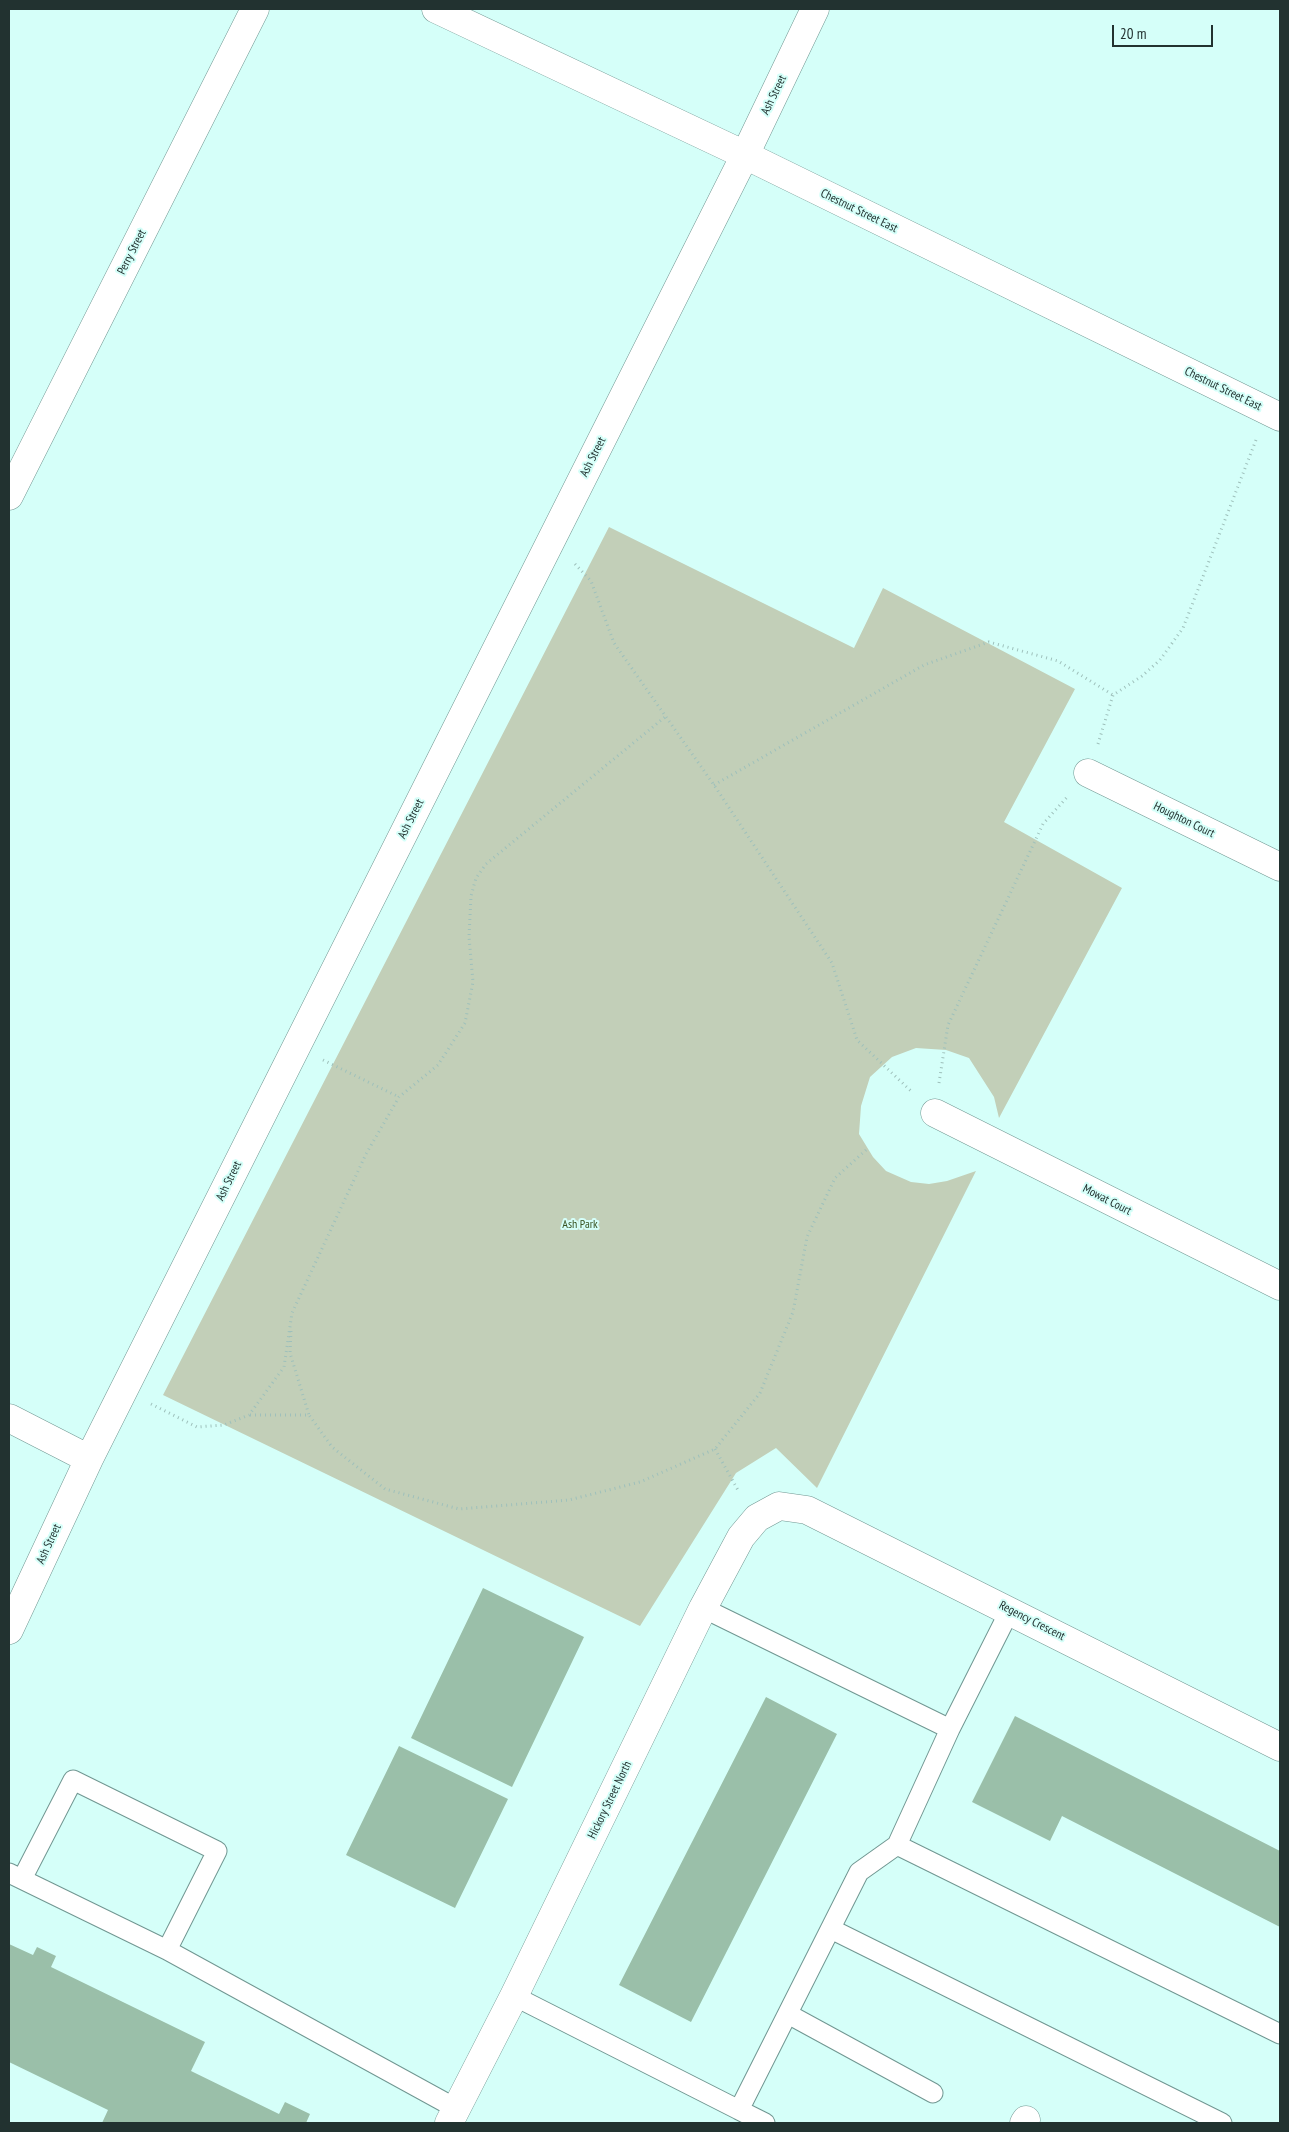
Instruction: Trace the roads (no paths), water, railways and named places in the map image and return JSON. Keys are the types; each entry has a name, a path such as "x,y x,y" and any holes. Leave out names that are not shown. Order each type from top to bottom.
{"street":[{"name":"Perry Street","path":"9,496 255,9"},
{"name":"Chestnut Street East","path":"436,9 745,155 1280,417"},
{"name":"Ash Street","path":"9,1630 89,1459 125,1391 296,1046 745,155 815,9"},
{"name":"Houghton Court","path":"1088,774 1280,868"},
{"name":"Mowat Court","path":"935,1113 1280,1286"},
{"path":"9,1418 89,1459"},
{"name":"Hickory Street North","path":"453,2116 514,1996 703,1608 741,1537 757,1518 779,1506"},
{"name":"Regency Crescent","path":"779,1506 807,1510 1010,1610 1280,1748"}],"lane":[{"path":"703,1608 950,1729"},
{"path":"739,2110 859,1872 897,1845 950,1729 1010,1610"},
{"path":"167,1950 217,1851 72,1780 16,1876 167,1950 453,2116"},
{"path":"897,1845 1280,2034"},
{"path":"831,1929 1222,2123"},
{"path":"514,1996 765,2123"},
{"path":"788,2014 934,2093"}],"park label":[{"name":"Ash Park","path":"580,1225"}]}
